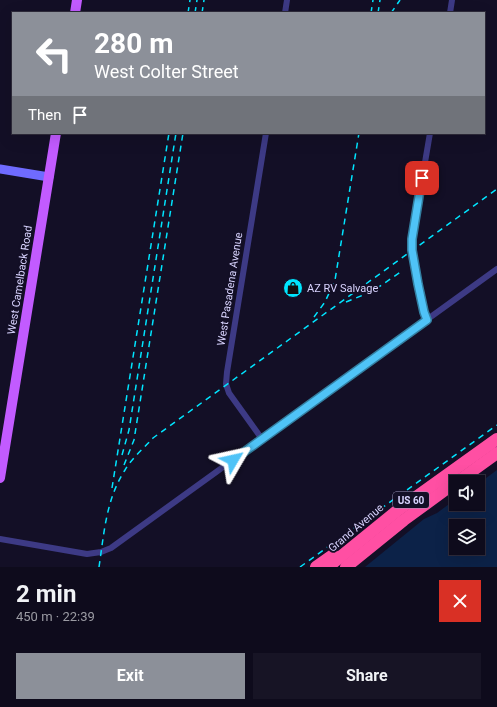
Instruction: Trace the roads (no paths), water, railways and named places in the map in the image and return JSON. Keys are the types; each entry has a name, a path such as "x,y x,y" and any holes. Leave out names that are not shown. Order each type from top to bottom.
{"highway":[{"name":"Grand Avenue","path":"346,567 368,541 420,493 497,439"},
{"name":"Grand Avenue","path":"466,475 497,453"},
{"name":"Grand Avenue","path":"328,567 404,520 449,487"},
{"path":"316,567 344,547 368,541"},
{"path":"357,567 360,565 368,541"}],"main road":[{"path":"75,12 77,0"},
{"name":"West Camelback Road","path":"0,478 56,134"}],"street":[{"path":"285,12 287,0"},
{"path":"450,12 452,0"},
{"name":"West Pasadena Avenue","path":"262,439 229,393 226,384 266,134"},
{"path":"427,320 418,284 412,250 412,239 430,134"},
{"path":"0,169 49,177"},
{"path":"0,539 87,554 101,552 111,548 497,269"}],"water":[{"path":"497,470 497,567 365,567 424,519 437,513 449,504 449,511 485,511 485,479"}],"railway":[{"path":"188,12 190,0"},
{"path":"195,12 197,0"},
{"path":"202,12 204,0"},
{"path":"371,12 373,0"},
{"path":"378,12 380,0"},
{"path":"392,12 400,0"},
{"path":"112,488 169,134"},
{"path":"122,455 129,430 176,134"},
{"path":"124,465 134,440 183,134"},
{"path":"314,317 325,302 335,280 359,134"},
{"path":"99,567 104,529 110,505 119,481 135,457 153,438 497,189"},
{"path":"346,302 373,291 402,271"},
{"path":"300,567 497,425"}],"place":[{"name":"AZ RV Salvage","path":"293,288"}]}
